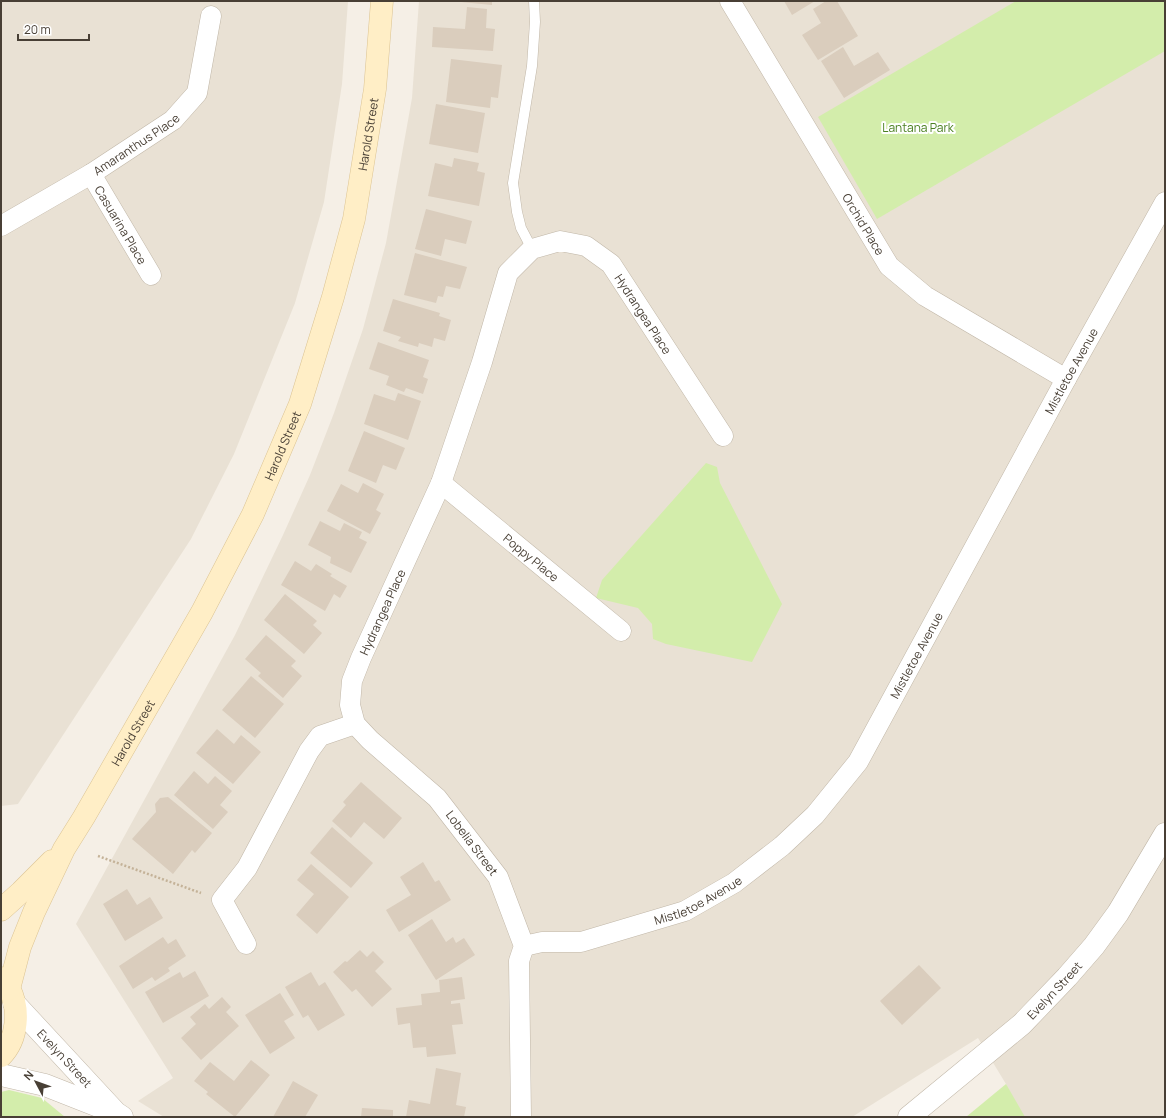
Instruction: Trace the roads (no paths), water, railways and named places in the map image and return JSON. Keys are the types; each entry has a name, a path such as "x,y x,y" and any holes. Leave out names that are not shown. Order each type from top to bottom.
{"main road":[{"name":"Harold Street","path":"1,1056 10,1042 16,1016 8,990 20,947 34,912 64,849 202,612 253,514 300,404 333,297 354,219 375,88 382,1"},
{"name":"Harold Street","path":"1,910 64,849"}],"street":[{"name":"Orchid Place","path":"730,1 889,266 925,296 1066,379"},
{"name":"Amaranthus Place","path":"1,226 91,174 173,120 197,93 211,16"},
{"name":"Casuarina Place","path":"91,174 151,275"},
{"name":"Mistletoe Avenue","path":"524,946 542,942 581,942 685,911 734,883 782,846 815,815 858,762 1066,379 1165,202"},
{"name":"Hydrangea Place","path":"355,724 350,705 352,681 361,658 441,483 482,362 508,273 532,249 560,241 586,246 611,264 723,436"},
{"name":"Poppy Place","path":"441,483 621,631"},
{"name":"Lobelia Street","path":"355,724 370,740 437,798 498,877 524,946"},
{"path":"246,944 222,900 247,868 309,751 320,736 355,724"},
{"name":"Evelyn Street","path":"909,1117 1022,1024 1068,977 1094,946 1118,913 1165,834"},
{"path":"521,1117 519,961 524,946"},
{"name":"Evelyn Street","path":"8,990 119,1115"},
{"name":"Evelyn Street","path":"1,1075 45,1085 119,1115"}],"lane":[{"path":"532,249 522,228 517,212 513,183 532,66 535,22 534,1"}],"park label":[{"name":"Lantana Park","path":"918,127"}]}
